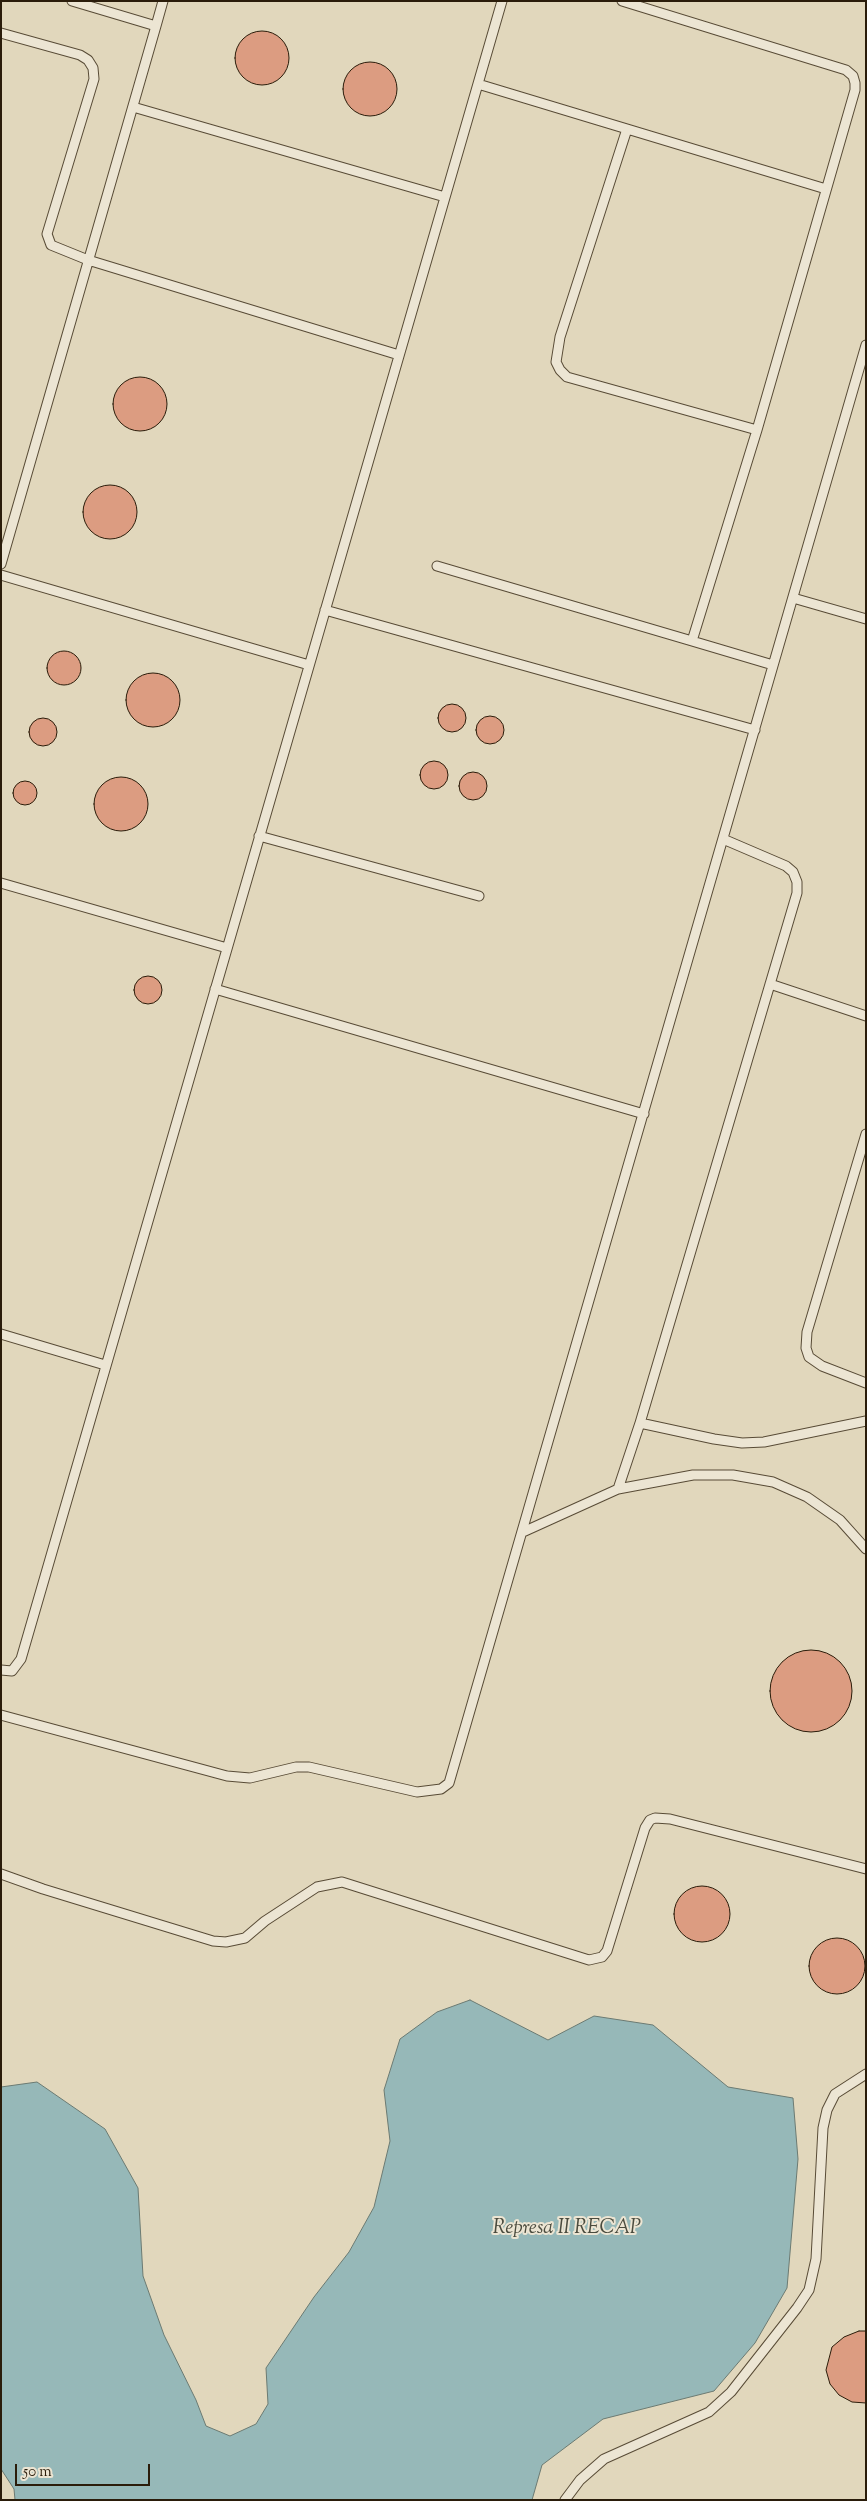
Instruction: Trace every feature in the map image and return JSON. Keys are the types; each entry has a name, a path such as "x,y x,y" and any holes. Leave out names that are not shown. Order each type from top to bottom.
{"lane":[{"path":"72,1 156,26"},
{"path":"1,564 163,1"},
{"path":"1,1670 12,1671 22,1659 105,1365 502,1"},
{"path":"622,1 846,70 853,76 855,90 757,430 692,641"},
{"path":"1,33 80,55 88,60 92,68 94,79 47,234 51,245 88,260 399,355"},
{"path":"478,84 826,189"},
{"path":"133,107 445,197"},
{"path":"628,129 560,337 556,362 560,370 567,376 757,430"},
{"path":"1,1715 227,1776 250,1778 296,1767 310,1767 417,1792 441,1789 449,1783 455,1769 865,350"},
{"path":"437,566 773,665"},
{"path":"1,575 309,666"},
{"path":"793,598 866,618"},
{"path":"325,610 754,730"},
{"path":"259,836 479,896"},
{"path":"618,1489 640,1423 797,893 797,882 793,872 786,866 723,839"},
{"path":"1,883 227,948"},
{"path":"770,984 866,1016"},
{"path":"215,989 644,1114"},
{"path":"866,1134 807,1332 806,1348 809,1357 822,1366 866,1382"},
{"path":"1,1334 105,1365"},
{"path":"640,1423 742,1443 764,1442 866,1421"},
{"path":"523,1532 618,1489 693,1475 733,1475 773,1482 807,1497 840,1520 866,1550"},
{"path":"1,1874 52,1892 213,1941 226,1942 245,1938 265,1921 317,1887 342,1882 589,1960 602,1957 607,1951 645,1828 650,1820 655,1818 670,1819 866,1869"},
{"path":"565,2500 580,2480 604,2459 708,2412 731,2392 797,2308 808,2290 816,2259 823,2128 827,2110 835,2094 866,2074"}],"water":[{"name":"Represa II RECAP","path":"470,2000 548,2040 594,2016 653,2025 728,2087 793,2098 798,2159 787,2288 755,2343 714,2391 603,2419 542,2465 532,2500 15,2500 14,2489 1,2469 1,2087 37,2082 105,2129 138,2188 143,2276 164,2335 196,2400 206,2426 230,2436 256,2424 268,2404 266,2368 314,2297 349,2252 374,2207 390,2141 384,2090 400,2039 437,2012"}],"building":[{"path":"257,31 267,31 277,35 285,43 289,58 285,73 277,81 267,85 257,85 247,81 239,73 235,63 235,53 239,43 247,35"},
{"path":"365,62 375,62 385,66 393,74 397,89 393,104 385,112 375,116 365,116 355,112 347,104 343,94 343,84 347,74 355,66"},
{"path":"135,377 145,377 155,381 163,389 167,404 163,419 155,427 145,431 135,431 125,427 117,419 113,409 113,399 117,389 125,381"},
{"path":"105,485 115,485 125,489 133,497 137,512 133,527 125,535 115,539 105,539 95,535 87,527 83,517 83,507 87,497 95,489"},
{"path":"64,651 71,652 76,656 80,661 80,675 76,680 71,684 64,685 57,684 52,680 48,675 47,668 48,661 52,656 57,652"},
{"path":"148,673 158,673 168,677 176,685 180,700 176,715 168,723 158,727 148,727 138,723 130,715 126,705 126,695 130,685 138,677"},
{"path":"452,704 462,708 466,718 462,728 452,732 442,728 438,718 442,708"},
{"path":"490,716 500,720 504,730 500,740 490,744 480,740 476,730 480,720"},
{"path":"43,718 53,722 57,732 53,742 43,746 33,742 29,732 33,722"},
{"path":"434,761 444,765 448,775 444,785 434,789 424,785 420,775 424,765"},
{"path":"473,772 483,776 487,786 483,796 473,800 463,796 459,786 463,776"},
{"path":"116,777 126,777 136,781 144,789 148,804 144,819 136,827 126,831 116,831 106,827 98,819 94,809 94,799 98,789 106,781"},
{"path":"25,781 30,782 36,788 36,798 30,804 25,805 20,804 14,798 13,793 14,788 20,782"},
{"path":"148,976 158,980 162,990 158,1000 148,1004 138,1000 134,990 138,980"},
{"path":"803,1650 819,1650 834,1657 845,1668 852,1683 849,1707 840,1720 819,1732 803,1732 788,1725 777,1714 770,1699 770,1683 777,1668 788,1657"},
{"path":"696,1886 708,1886 718,1890 726,1898 730,1914 726,1930 718,1938 708,1942 696,1942 686,1938 678,1930 674,1920 674,1908 678,1898 686,1890"},
{"path":"831,1938 843,1938 853,1942 861,1950 865,1966 861,1982 853,1990 843,1994 831,1994 821,1990 813,1982 809,1972 809,1960 813,1950 821,1942"},
{"path":"859,2331 866,2331 866,2403 852,2402 839,2395 830,2384 826,2370 832,2347 844,2337"}]}
